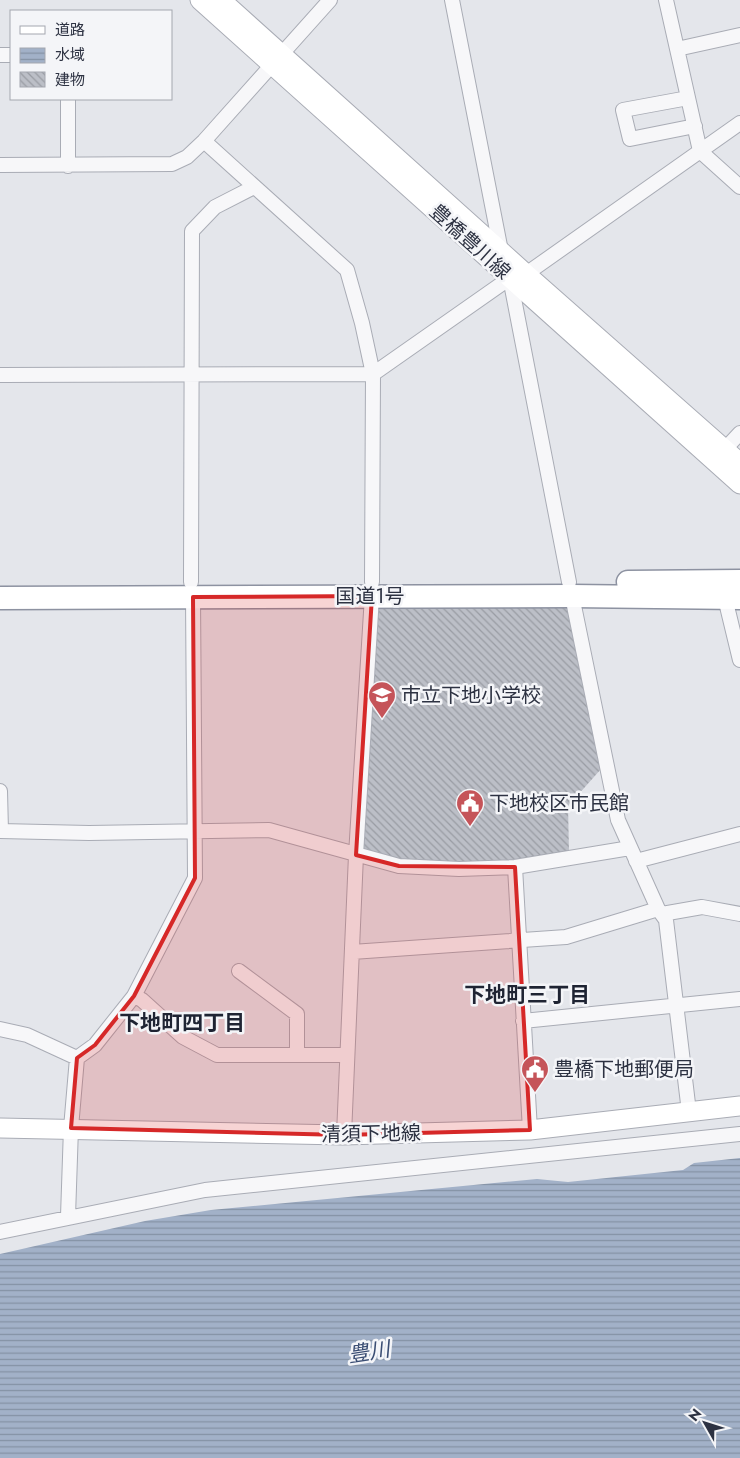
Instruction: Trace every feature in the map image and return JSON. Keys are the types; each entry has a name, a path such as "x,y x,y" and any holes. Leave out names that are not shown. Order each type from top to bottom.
{"highway":[{"name":"国道1号","path":"0,598 192,590 570,589 740,581"},
{"name":"国道1号","path":"0,582 192,590"},
{"name":"国道1号","path":"570,589 732,598"}],"main road":[{"name":"豊橋豊川線","path":"200,0 276,58 501,251 518,276 740,463"},
{"name":"豊橋豊川線","path":"221,0 276,58 518,276 740,484"},
{"name":"清須下地線","path":"0,1128 344,1135 530,1130 740,1106"}],"street":[{"path":"0,166 172,164 187,156 204,141 276,58 330,0"},
{"path":"452,0 501,251"},
{"path":"666,0 700,151 740,187"},
{"path":"677,49 740,35"},
{"path":"688,98 623,110 630,139 694,126"},
{"path":"68,100 68,166"},
{"path":"0,375 373,374 740,123"},
{"path":"204,141 348,270 373,374 372,589 356,855 344,1135"},
{"path":"68,1216 71,1128 77,1058 95,1045 134,996 195,878 193,831 192,231 215,207 254,187"},
{"path":"518,276 570,589 618,820 660,911 666,920 689,1112"},
{"path":"726,450 740,433"},
{"path":"732,598 740,660"},
{"path":"0,791 0,831 269,830 399,866 460,869 515,867 633,854 740,834"},
{"path":"515,867 521,941 523,1021 530,1130"},
{"path":"352,952 566,937 660,911 702,907 740,914"},
{"path":"239,971 297,1014 296,1055"},
{"path":"134,996 142,1000 183,1037 217,1055 347,1054"},
{"path":"523,1021 740,1000"},
{"path":"0,1029 27,1035 77,1058"},
{"path":"0,1232 68,1216 205,1190 740,1134"}],"highlighted area":[{"path":"372,596 356,855 399,866 515,867 530,1130 343,1135 71,1128 77,1058 95,1045 134,996 195,878 193,597"}],"water":[{"name":"豊川","path":"740,1158 740,1458 0,1458 0,1254 145,1221 211,1210 537,1179 568,1182 683,1170 694,1163"}],"building":[{"path":"376,600 568,600 602,768 568,806 569,852 498,862 399,860 362,850"}],"place":[{"name":"市立下地小学校","path":"382,719"},
{"name":"下地校区市民館","path":"470,827"},
{"name":"豊橋下地郵便局","path":"535,1093"}],"district":[{"name":"下地町三丁目","path":"527,995"},
{"name":"下地町四丁目","path":"182,1023"}]}
